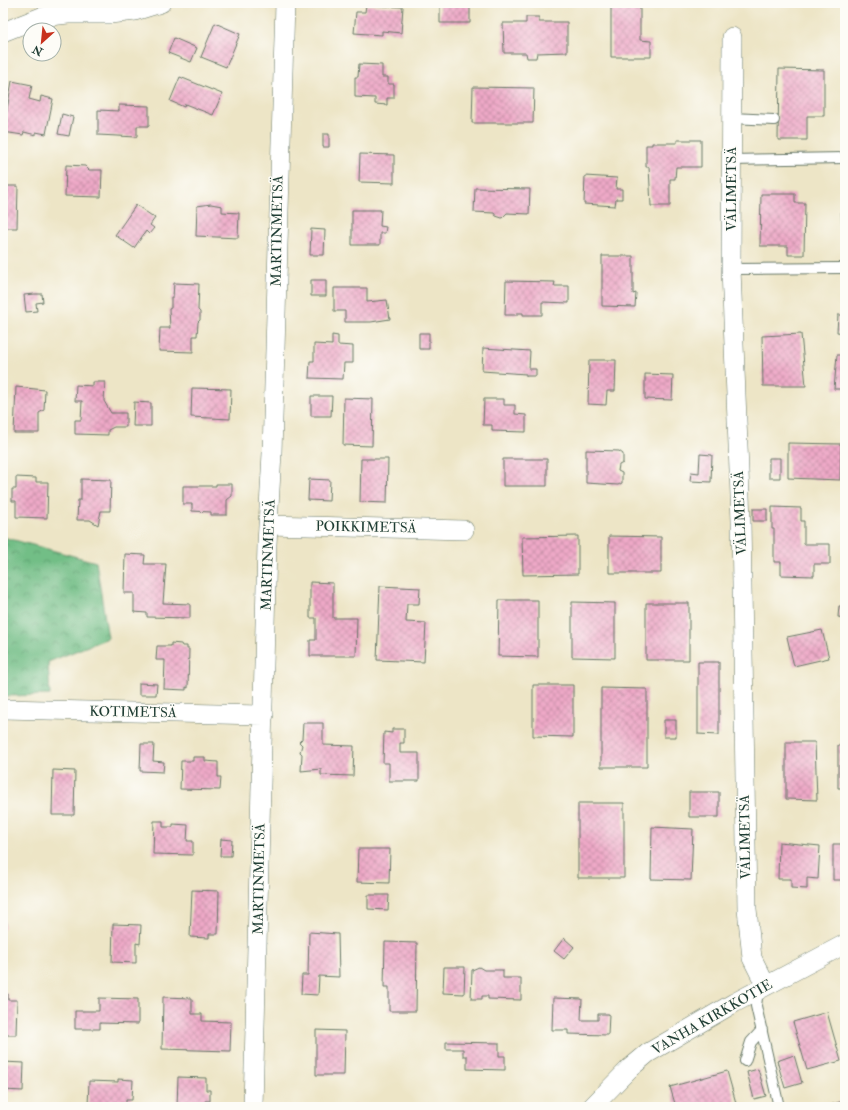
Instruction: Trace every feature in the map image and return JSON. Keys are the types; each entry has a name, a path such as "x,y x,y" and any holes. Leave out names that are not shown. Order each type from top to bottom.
{"street":[{"path":"3,32 41,17 68,14 110,14 135,11 161,3"},
{"name":"MARTINMETSÄ","path":"253,1107 268,525 284,3"},
{"name":"VÄLIMETSÄ","path":"732,37 730,160 731,269 741,521 747,910 752,958 762,988"},
{"name":"POIKKIMETSÄ","path":"268,525 464,530"},
{"name":"KOTIMETSÄ","path":"3,709 264,715"},
{"name":"VANHA KIRKKOTIE","path":"592,1107 630,1068 648,1053 762,988 845,944"}],"lane":[{"path":"731,118 774,120"},
{"path":"730,160 845,158"},
{"path":"731,269 845,268"},
{"path":"762,988 756,1006 779,1107"},
{"path":"745,1061 751,1042 762,1030"}],"green space":[{"path":"3,537 96,562 108,638 48,662 50,695 3,696"}],"building":[{"path":"440,3 470,3 470,23 440,23"},
{"path":"611,3 640,3 640,40 651,41 651,57 611,57"},
{"path":"366,5 403,7 401,33 382,31 382,35 354,33 356,12 365,12"},
{"path":"526,17 539,17 539,22 567,22 567,52 537,53 536,58 527,58 526,53 504,53 503,23 526,23"},
{"path":"215,23 240,34 226,67 201,57"},
{"path":"174,38 197,48 191,62 168,53"},
{"path":"359,64 382,65 382,77 388,77 388,84 394,84 394,98 387,98 387,105 375,104 375,98 355,97 355,77 358,77"},
{"path":"779,69 824,70 824,116 807,116 807,140 778,140"},
{"path":"180,77 222,94 213,115 185,104 184,107 170,101"},
{"path":"12,81 32,85 29,99 40,102 41,96 53,99 46,134 36,132 36,135 24,132 23,135 3,132"},
{"path":"473,87 534,88 533,123 472,123"},
{"path":"119,105 149,106 149,126 137,126 137,137 98,135 98,110 119,111"},
{"path":"62,114 73,117 69,136 58,134"},
{"path":"323,134 329,134 329,147 323,147"},
{"path":"677,140 701,140 701,167 676,167 675,179 670,179 670,206 651,206 649,167 646,167 646,145 652,145 652,143 677,143"},
{"path":"360,154 394,155 394,183 359,182"},
{"path":"66,165 85,166 89,170 102,170 101,197 65,196"},
{"path":"585,176 617,178 616,189 622,189 622,199 616,199 615,206 584,204"},
{"path":"3,186 18,186 17,228 3,228"},
{"path":"475,188 530,189 529,214 507,213 502,218 496,216 494,213 474,212"},
{"path":"761,194 795,194 795,203 805,203 804,255 788,255 788,246 760,246"},
{"path":"211,204 222,206 222,212 239,213 238,238 196,236 197,206"},
{"path":"136,205 155,218 150,225 154,228 149,234 146,231 134,248 115,235"},
{"path":"841,206 845,206 845,242 842,242"},
{"path":"352,210 381,210 380,226 386,227 385,233 380,233 380,245 352,245"},
{"path":"311,229 325,230 324,255 310,255"},
{"path":"602,256 633,256 633,294 636,293 635,307 602,306"},
{"path":"311,280 326,280 326,296 311,296"},
{"path":"506,281 555,282 554,286 569,286 569,303 542,302 542,315 523,315 523,313 517,313 517,315 505,315"},
{"path":"174,283 199,284 198,310 200,312 200,320 198,322 197,336 193,336 193,352 159,351 160,328 170,328 169,309 171,308 171,297 173,297"},
{"path":"334,288 367,288 367,302 387,300 390,319 371,322 345,322 345,311 334,311"},
{"path":"42,294 43,302 36,303 37,311 26,312 24,295"},
{"path":"838,315 845,315 845,333 837,332"},
{"path":"419,333 429,333 429,349 419,349"},
{"path":"801,334 806,386 763,386 762,336"},
{"path":"332,335 338,336 338,345 353,346 353,363 344,363 343,379 309,378 310,361 314,361 314,344 332,345"},
{"path":"483,348 530,351 529,369 536,369 536,376 482,371"},
{"path":"837,355 845,355 845,389 834,389"},
{"path":"589,360 616,360 615,391 607,391 606,405 588,404"},
{"path":"645,374 673,375 672,400 645,399"},
{"path":"93,382 105,382 104,401 111,413 126,413 126,427 114,427 108,430 108,435 75,434 75,420 81,420 82,401 75,401 76,385 93,386"},
{"path":"16,387 45,390 44,410 39,413 39,433 14,433"},
{"path":"192,388 231,389 230,419 191,417"},
{"path":"311,396 332,396 331,416 311,416"},
{"path":"344,398 373,399 372,446 343,445"},
{"path":"484,399 504,399 504,405 515,405 515,414 526,415 526,432 492,431 492,425 483,425"},
{"path":"134,402 151,403 151,426 133,426"},
{"path":"788,443 841,444 840,480 788,478"},
{"path":"586,450 619,451 623,454 623,463 619,465 618,471 622,473 622,483 618,485 586,483"},
{"path":"700,454 712,455 711,482 690,481 691,472 699,473"},
{"path":"769,458 780,458 780,478 769,478"},
{"path":"361,459 388,459 387,503 360,502"},
{"path":"503,459 547,459 547,486 503,486"},
{"path":"16,477 36,478 36,482 48,482 47,518 16,517 16,501 12,501 12,489 16,489"},
{"path":"81,479 111,480 110,511 101,511 98,525 90,520 77,520 78,500 81,500"},
{"path":"309,479 330,480 329,501 308,500"},
{"path":"216,484 232,484 232,496 227,500 227,515 211,515 211,512 192,511 192,504 183,504 183,486 216,486"},
{"path":"772,507 801,508 801,521 804,521 804,544 830,544 830,564 814,564 814,576 781,575 781,562 774,562"},
{"path":"753,509 767,509 767,521 753,521"},
{"path":"578,536 578,574 523,575 522,537"},
{"path":"609,536 661,537 661,573 609,573"},
{"path":"125,554 145,555 144,564 166,564 163,603 190,604 190,618 147,617 147,613 134,612 134,593 124,593"},
{"path":"310,582 333,583 333,618 357,618 356,656 310,656 310,640 316,640 316,618 310,618"},
{"path":"380,586 420,588 419,604 407,604 406,622 426,623 424,662 377,660"},
{"path":"499,600 538,600 538,657 498,656"},
{"path":"572,602 615,603 615,658 572,657"},
{"path":"646,603 689,603 689,660 646,660"},
{"path":"839,606 845,606 845,618 838,617"},
{"path":"822,630 829,658 794,666 787,637"},
{"path":"171,643 187,646 187,649 189,649 188,688 186,687 186,690 164,689 165,660 156,660 157,646 171,646"},
{"path":"698,662 719,662 719,735 698,734"},
{"path":"139,683 157,684 156,695 139,695"},
{"path":"533,685 573,685 573,737 533,736"},
{"path":"601,688 647,689 647,767 601,767"},
{"path":"664,720 676,720 676,737 664,737"},
{"path":"303,723 323,723 323,745 354,746 353,776 321,775 321,769 301,771 302,754 300,752 302,745 299,742 302,739"},
{"path":"392,729 404,729 404,743 400,743 400,753 419,753 419,781 389,781 389,763 383,763 384,732 392,733"},
{"path":"786,742 815,742 817,800 786,799"},
{"path":"141,744 154,744 153,761 164,762 163,772 140,771"},
{"path":"838,745 845,745 845,788 838,788"},
{"path":"193,757 205,757 205,761 218,762 218,777 221,777 220,790 180,789 181,761 193,761"},
{"path":"53,770 75,771 74,815 52,815"},
{"path":"689,792 719,792 719,817 689,817"},
{"path":"578,803 624,803 624,878 578,878"},
{"path":"154,821 163,821 163,827 173,827 173,824 188,825 187,841 193,841 193,855 153,854"},
{"path":"652,827 693,829 691,880 651,879"},
{"path":"221,839 232,840 231,856 220,856"},
{"path":"779,842 820,846 818,879 807,878 807,889 791,888 791,879 778,879"},
{"path":"833,844 845,844 845,890 843,890 842,880 833,880"},
{"path":"358,849 390,849 389,883 357,882"},
{"path":"192,890 219,891 218,934 209,934 209,938 190,937"},
{"path":"368,895 389,895 388,910 368,909"},
{"path":"3,918 5,925 3,931"},
{"path":"113,924 141,925 140,944 136,943 136,963 112,962"},
{"path":"309,932 338,934 339,977 319,976 318,995 301,994 302,975 308,975"},
{"path":"564,938 574,947 564,959 554,951"},
{"path":"385,942 417,943 416,1011 389,1011 389,987 384,987"},
{"path":"444,967 465,967 464,994 443,993"},
{"path":"479,967 484,970 503,970 503,978 521,978 521,1000 488,999 488,996 482,996 482,999 471,999 472,970"},
{"path":"3,994 8,994 8,1000 17,1000 16,1035 3,1035"},
{"path":"163,997 192,998 192,1014 202,1014 202,1021 231,1022 230,1051 162,1049"},
{"path":"99,998 138,999 138,1024 100,1023 100,1029 75,1029 75,1011 99,1011"},
{"path":"553,998 582,999 581,1020 598,1020 598,1014 609,1014 608,1035 568,1034 568,1030 552,1030"},
{"path":"827,1012 841,1061 807,1070 793,1022"},
{"path":"316,1030 345,1031 344,1075 316,1075"},
{"path":"446,1042 499,1043 499,1056 505,1056 505,1070 467,1069 467,1056 463,1056 463,1049 446,1049"},
{"path":"794,1055 802,1083 785,1088 777,1061"},
{"path":"3,1062 24,1063 23,1091 3,1090"},
{"path":"758,1069 766,1096 754,1099 747,1072"},
{"path":"727,1071 736,1103 722,1107 676,1107 670,1087"},
{"path":"178,1077 206,1078 206,1090 210,1090 210,1101 205,1101 205,1107 177,1107"},
{"path":"118,1079 133,1080 132,1100 126,1100 126,1107 88,1106 89,1081 118,1082"},
{"path":"840,1102 841,1107 823,1107"},
{"path":"352,1105 374,1106 374,1107 352,1107"}]}
